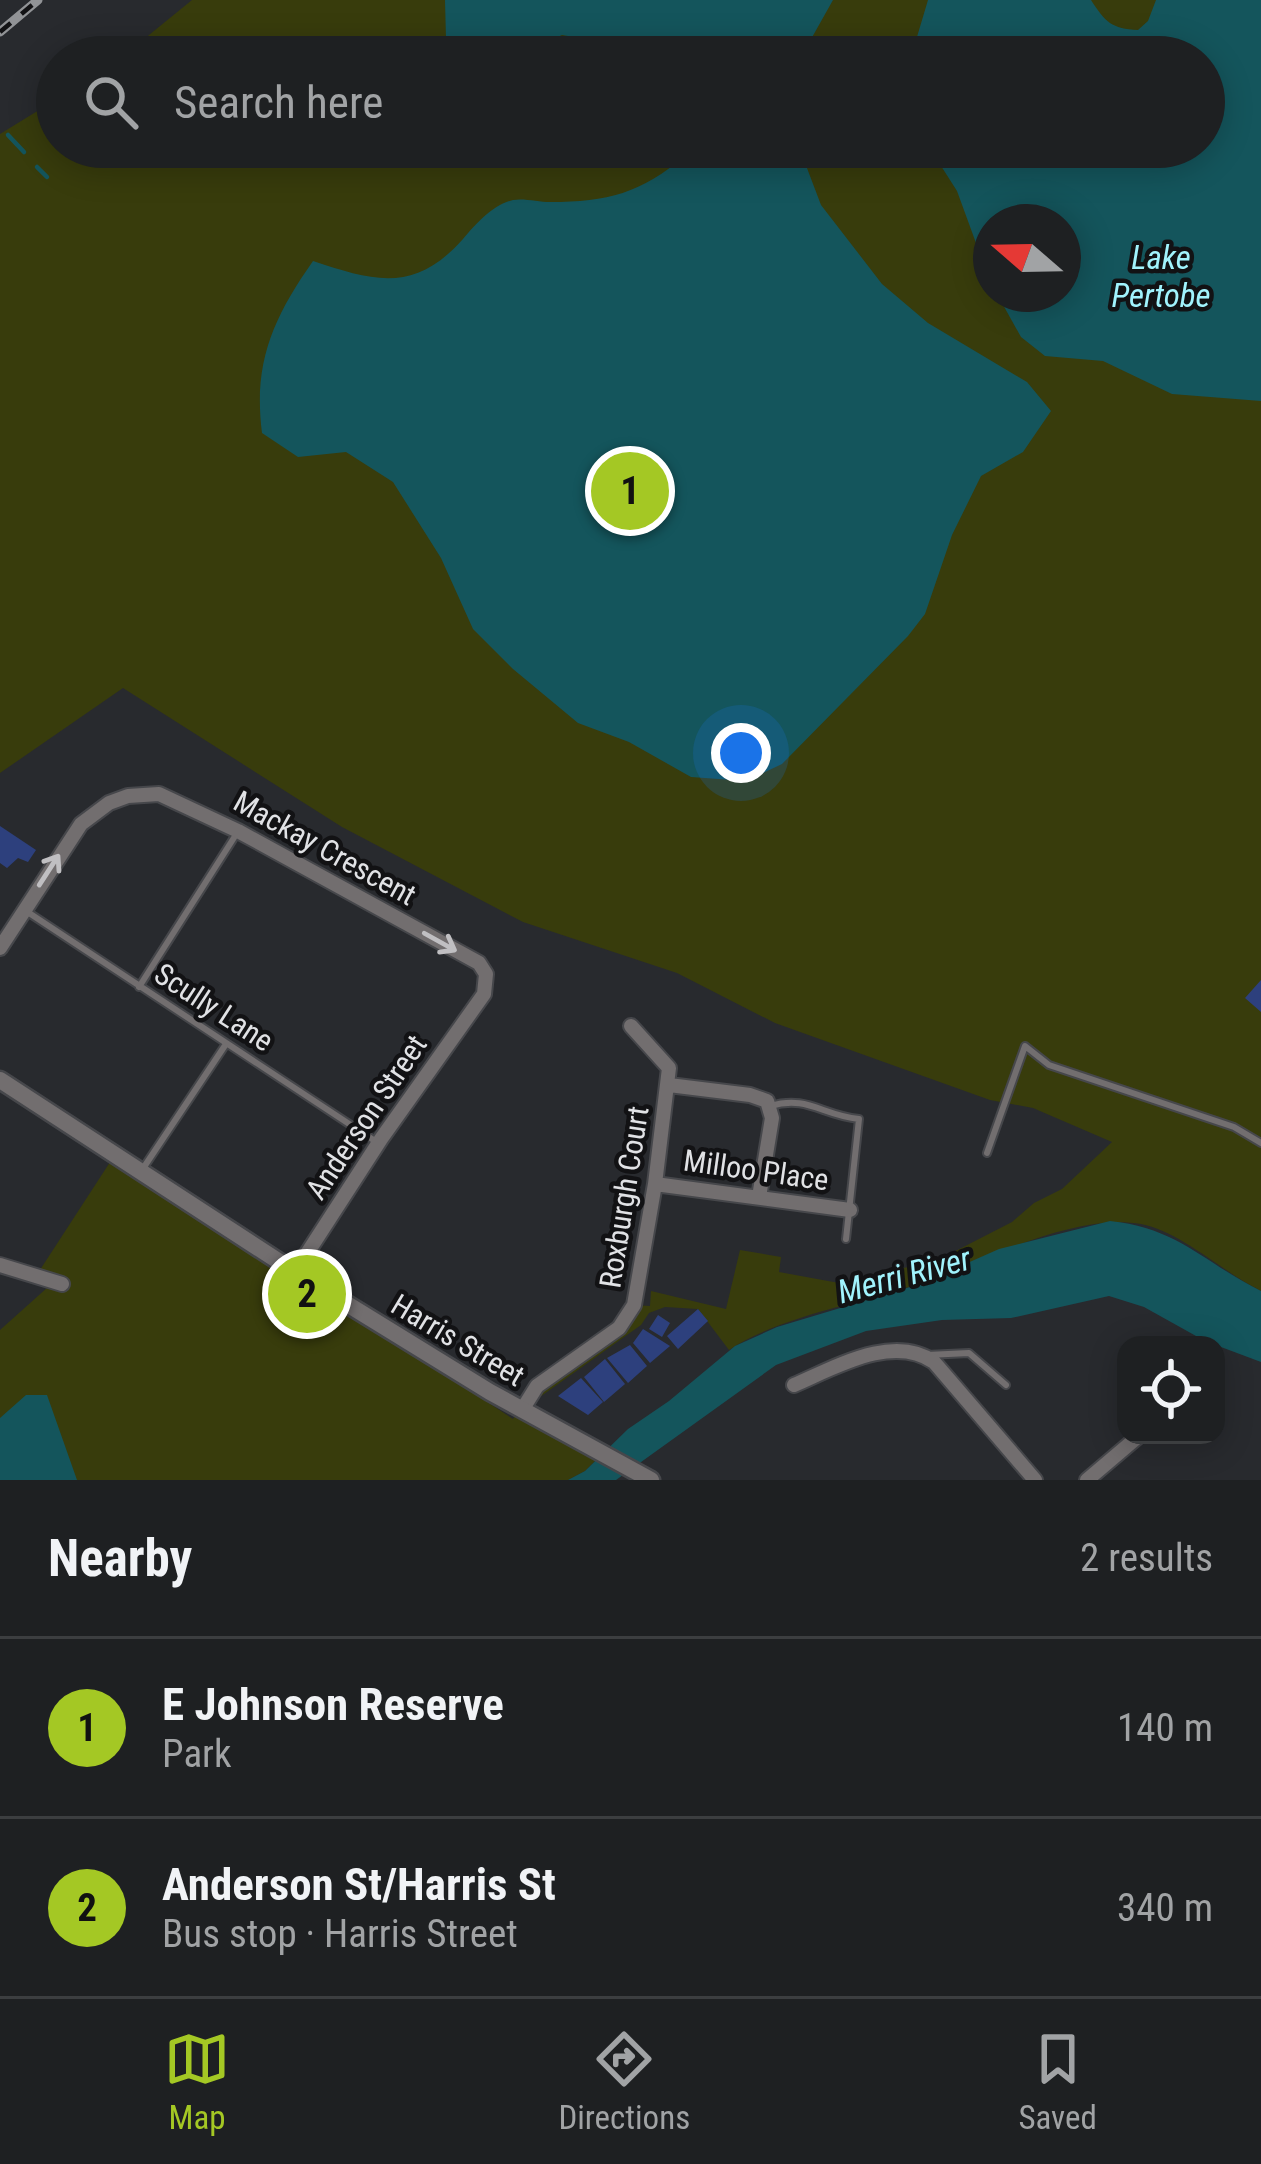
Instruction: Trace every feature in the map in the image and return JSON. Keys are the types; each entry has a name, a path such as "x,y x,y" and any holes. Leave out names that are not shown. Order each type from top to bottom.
{"street":[{"name":"Mackay Crescent","path":"24,909 81,824 109,803 159,794 238,831 479,963 486,974 484,994"},
{"path":"0,948 24,909"},
{"name":"Anderson Street","path":"296,1272 484,994"},
{"path":"631,1026 669,1068 669,1084 756,1096 770,1106 759,1197"},
{"name":"Harris Street","path":"0,1080 296,1272 522,1410 650,1479"},
{"name":"Roxburgh Court","path":"522,1410 548,1377 619,1328 639,1294 669,1084"},
{"name":"Milloo Place","path":"655,1184 850,1210"},
{"path":"0,1265 62,1284"},
{"path":"794,1385 871,1355 923,1355 1036,1480"},
{"path":"1087,1480 1129,1444"}],"lane":[{"path":"140,987 238,831"},
{"name":"Scully Lane","path":"24,909 379,1143"},
{"path":"140,1173 226,1044"},
{"path":"987,1153 1025,1046 1049,1065 1234,1127 1261,1143"},
{"path":"770,1106 796,1100 826,1113 859,1119 846,1239"},
{"path":"923,1355 961,1351 981,1361 1006,1385"}],"green space":[{"path":"192,0 1261,0 1261,1291 1156,1228 1113,1222 1085,1226 912,1286 792,1321 729,1350 698,1309 665,1307 649,1313 641,1325 523,1409 603,1453 568,1480 0,1480 0,1330 48,1287 36,1276 114,1156 513,1419 537,1386 578,1358 634,1305 650,1306 651,1291 726,1309 740,1250 781,1257 779,1272 839,1283 938,1260 1012,1222 1034,1203 1062,1189 1112,1142 1033,1108 990,1100 775,1023 677,973 523,922 342,827 123,688 0,773 0,134 36,112 36,168 1225,168 1225,36 148,36"}],"water":[{"path":"445,0 833,0 813,36 446,36"},
{"name":"Lake Pertobe","path":"928,0 1091,0 1110,23 1138,30 1148,21 1156,0 1261,0 1261,401 1172,394 1103,361 1045,356 1021,337 1007,312 1081,312 1081,204 973,204 973,235 957,191 942,168 1225,168 1225,36 917,36"},
{"path":"807,168 821,205 882,284 928,323 1027,382 1051,411 1023,452 981,476 952,535 925,614 908,636 782,764 746,781 691,777 629,742 578,723 473,629 441,558 393,482 346,452 298,457 262,433 261,385 269,342 313,261 374,277 410,275 445,257 505,202 589,200 623,193 669,169"},
{"path":"1110,1221 1154,1231 1261,1291 1261,1362 1225,1348 1225,1336 1196,1336 1144,1307 1109,1296 1011,1318 942,1320 866,1331 776,1365 616,1480 568,1480 585,1471 628,1429 735,1346 777,1327 920,1284 999,1249"},
{"path":"26,1395 47,1395 77,1480 0,1480 0,1418"}],"building":[{"path":"0,826 36,850 28,862 18,858 7,868 0,863"},
{"path":"1261,980 1261,1012 1245,998"},
{"path":"698,1309 708,1321 678,1349 667,1336"},
{"path":"658,1315 670,1323 662,1337 649,1329"},
{"path":"643,1329 670,1346 650,1363 633,1343"},
{"path":"630,1345 647,1366 628,1383 607,1358"},
{"path":"605,1359 625,1384 604,1402 584,1377"},
{"path":"581,1378 603,1402 588,1415 558,1396"}],"waterway":[{"path":"8,135 24,152"},
{"path":"38,168 47,177"}],"railway":[{"path":"0,32 38,0"}],"place":[{"name":"E Johnson Reserve","path":"630,491"},
{"name":"Anderson St/Harris St","path":"307,1294"}],"water label":[{"name":"Merri River","path":"904,1275"}]}
